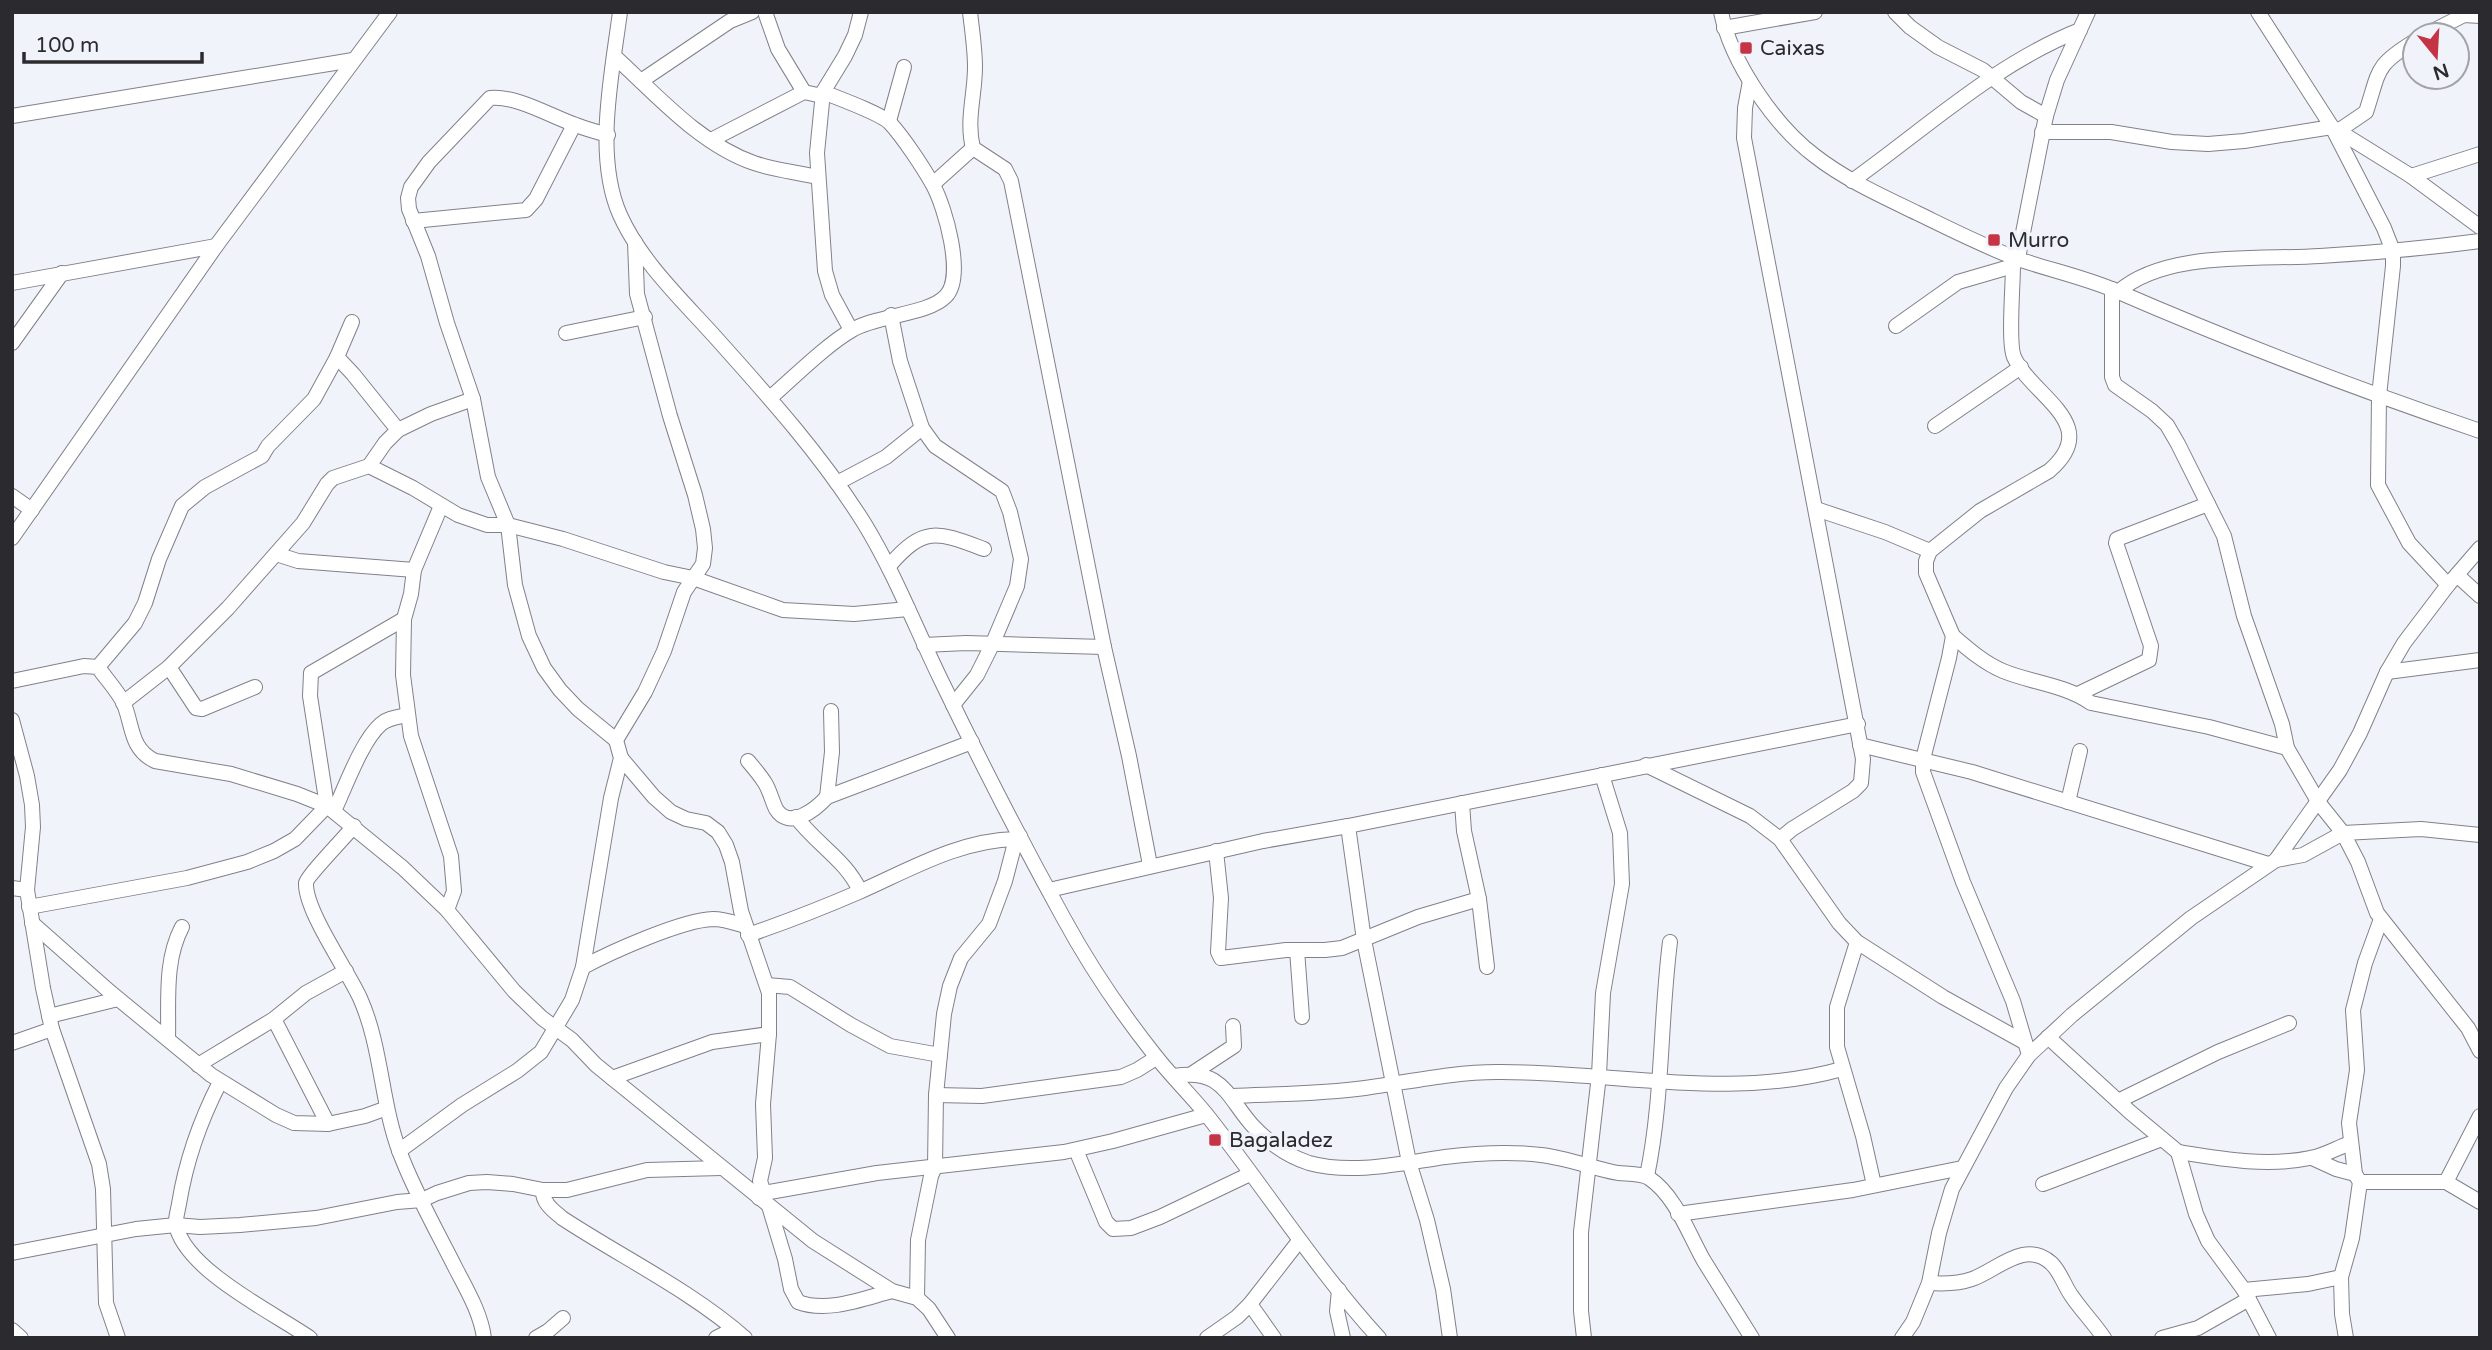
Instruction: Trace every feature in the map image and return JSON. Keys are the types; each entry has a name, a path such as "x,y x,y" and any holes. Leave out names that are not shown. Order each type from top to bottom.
{"street":[{"path":"12,538 216,246 390,12"},
{"path":"620,12 609,95 607,162 620,213 635,242 770,398 837,483 889,566 924,645 1018,838 1116,1003 1156,1058 1206,1115 1299,1241 1379,1338"},
{"path":"642,82 730,21 752,12"},
{"path":"765,12 778,49 804,92"},
{"path":"851,330 832,295 825,271 817,177 823,94 855,35 861,12"},
{"path":"970,12 975,67 969,122 973,148 1005,169 1012,181 1150,865"},
{"path":"1721,12 1724,28 1750,81 1798,141 1852,181 2015,262 2115,291 2379,396 2480,431"},
{"path":"1724,28 1815,12"},
{"path":"1895,12 1910,27 1938,47 1973,65 2021,102 2046,116"},
{"path":"2088,12 2057,80 2042,132 2015,262 2011,348 2021,368 2063,415 2070,443 2064,455 2049,471 1980,511 1930,551 1926,561 1926,573 1952,636 1988,664 2078,694 2091,703 2209,727 2287,748"},
{"path":"2258,12 2335,129 2393,251 2379,396 2378,485 2409,543 2452,580 2480,596"},
{"path":"2452,21 2464,15 2480,16"},
{"path":"1852,181 1993,78 2043,46 2080,30"},
{"path":"2042,132 2110,132 2172,142 2208,144 2335,129 2366,113 2381,68 2389,57 2401,50"},
{"path":"614,57 683,119 711,140 754,163 817,177"},
{"path":"12,116 353,60"},
{"path":"889,121 904,67"},
{"path":"1750,81 1745,108 1744,138 1863,759 1861,783 1853,791 1780,839"},
{"path":"711,140 804,92 823,94 889,121 933,184 947,219 954,265 954,283 948,294 931,306 891,315 851,330 770,398"},
{"path":"608,135 523,105 490,98 444,144 411,187 408,198 413,221 428,256 473,399 488,477 508,525 520,609 544,668 578,709 616,740 621,758 654,797 671,812 686,819 706,823 718,832 726,845 747,931 767,985 769,1034 762,1104 765,1158 760,1181 785,1259 790,1289 797,1302 811,1307 849,1303 892,1291"},
{"path":"413,221 526,210 536,199 574,125"},
{"path":"2335,129 2411,176 2480,227"},
{"path":"933,184 973,148"},
{"path":"2411,176 2480,154"},
{"path":"2115,291 2139,277 2196,262 2236,257 2317,257 2480,241"},
{"path":"616,740 645,692 664,651 676,610 703,564 703,529 695,495 670,416 637,294 635,242"},
{"path":"12,283 216,246"},
{"path":"1896,326 1958,282 2015,262"},
{"path":"12,343 62,274"},
{"path":"2115,291 2112,377 2115,385 2167,425 2224,536 2244,616 2282,724 2287,748 2319,803 2343,833 2381,919 2474,1026 2480,1051"},
{"path":"891,315 900,360 922,428 935,446 1002,491 1006,497 1021,559 1020,572 992,645 977,675 953,705"},
{"path":"566,333 645,317"},
{"path":"98,667 135,624 181,506 205,487 262,456 268,446 314,400 352,322"},
{"path":"337,357 398,430"},
{"path":"1935,426 2021,368"},
{"path":"123,703 169,667 228,608 303,523 327,484 334,478 369,466 398,430 431,414 473,399"},
{"path":"837,483 886,457 922,428"},
{"path":"369,466 458,515 487,525 508,525 563,539 664,572 693,578 783,610 854,614 908,609"},
{"path":"12,496 32,510"},
{"path":"2078,694 2149,660 2151,654 2151,646 2116,543 2117,539 2208,504"},
{"path":"441,506 414,570 404,619 403,675 407,715 415,752 451,856 454,891 447,910"},
{"path":"1816,509 1885,532 1930,551"},
{"path":"889,566 900,552 929,535 948,536 984,549"},
{"path":"1902,1338 1913,1322 1929,1283 1939,1233 1952,1189 2027,1048 2048,1037 2191,918 2272,862 2319,803 2360,733 2387,672 2404,643 2480,548"},
{"path":"276,554 298,561 414,570"},
{"path":"331,808 310,696 311,673 404,619"},
{"path":"1952,636 1949,658 1923,759 1923,772 1963,882 2013,1001 2027,1048"},
{"path":"924,645 1104,646"},
{"path":"2387,672 2480,660"},
{"path":"12,681 84,666 98,667"},
{"path":"98,667 123,703 136,744 145,756 155,761 231,774 331,808 403,868 447,910 514,991 542,1018 813,1241 892,1291 917,1298 929,1308 948,1338"},
{"path":"169,667 196,708 202,709 255,687"},
{"path":"827,797 832,752 831,711"},
{"path":"29,907 187,878 247,862 274,851 295,839 331,808 376,730 390,719 407,715"},
{"path":"12,720 32,805 33,827 20,889 29,907 50,1023 99,1164 103,1189 106,1303 118,1338"},
{"path":"1049,890 1216,851 1858,723"},
{"path":"748,761 767,785 777,811 783,816 796,817 816,809 827,797 972,742"},
{"path":"1860,745 1972,772 2272,862 2303,855 2343,833 2421,829 2480,835"},
{"path":"2068,802 2080,751"},
{"path":"399,1151 541,1052 572,1000 583,967 611,798 621,758"},
{"path":"1646,765 1750,816 1780,839 1839,923 1857,942 2027,1048"},
{"path":"1584,1338 1581,1311 1581,1232 1599,1075 1603,993 1622,884 1620,833 1602,775"},
{"path":"1462,803 1464,831 1479,899 1487,967"},
{"path":"796,817 813,838 852,874 860,891"},
{"path":"354,826 306,879 306,886 318,922 368,1017 399,1151 471,1300 484,1338"},
{"path":"1348,826 1364,940 1409,1162 1427,1220 1443,1289 1450,1338"},
{"path":"583,967 638,943 701,921 719,920 747,931 817,911 941,854 980,843 1018,838"},
{"path":"917,1298 918,1240 935,1167 936,1096 944,1014 950,986 961,958 989,923 1018,838"},
{"path":"1216,851 1221,898 1218,952 1221,958 1342,948 1418,917 1479,899"},
{"path":"2346,1338 2340,1277 2352,1238 2358,1178 2349,1123 2357,1070 2353,1010 2365,963 2381,919"},
{"path":"32,922 118,999 198,1065 220,1082 288,1121 328,1124 387,1108"},
{"path":"168,1039 170,959 173,943 182,928"},
{"path":"1647,1177 1660,1082 1666,974 1671,942"},
{"path":"1857,942 1837,1007 1837,1047 1874,1185"},
{"path":"1297,950 1302,1017"},
{"path":"198,1065 274,1019 300,997 346,971"},
{"path":"767,985 790,986 890,1046 940,1055"},
{"path":"12,1043 50,1023 118,999"},
{"path":"274,1019 328,1124"},
{"path":"2118,1101 2218,1052 2289,1023"},
{"path":"1174,1076 1193,1073 1234,1046 1233,1026"},
{"path":"612,1078 712,1042 732,1037 769,1034"},
{"path":"2048,1037 2178,1152 2250,1162 2277,1162 2312,1158 2351,1143"},
{"path":"936,1096 982,1097 1111,1079 1137,1070 1156,1058"},
{"path":"1232,1096 1362,1088 1485,1072 1599,1075 1703,1084 1779,1082 1811,1078 1842,1069"},
{"path":"1193,1073 1207,1077 1232,1096 1251,1123 1265,1137 1283,1151 1307,1162 1331,1167 1380,1166 1484,1153 1506,1153 1542,1155 1647,1177 1668,1198 1752,1338"},
{"path":"220,1082 205,1111 187,1161 176,1225 192,1256 209,1272 310,1338"},
{"path":"764,1199 877,1173 1076,1150 1206,1115"},
{"path":"2446,1182 2480,1116"},
{"path":"2043,1184 2162,1139"},
{"path":"1076,1150 1106,1222 1114,1229 1131,1228 1160,1217 1250,1174"},
{"path":"2178,1152 2196,1214 2208,1241 2247,1294 2269,1338"},
{"path":"2312,1158 2358,1178 2446,1182 2480,1202"},
{"path":"12,1253 136,1229 316,1218 397,1202 422,1200 453,1187 487,1182 513,1184 543,1191 584,1187 647,1170 721,1168"},
{"path":"1678,1214 1874,1185 1962,1168"},
{"path":"543,1191 542,1195 550,1208 562,1218 682,1291 740,1334"},
{"path":"1208,1338 1250,1304 1299,1241"},
{"path":"1929,1283 1949,1284 1973,1279 2005,1261 2028,1254 2041,1255 2057,1269 2071,1296 2104,1338"},
{"path":"2162,1338 2198,1328 2247,1294 2340,1277"},
{"path":"1339,1290 1337,1311 1343,1338"},
{"path":"1250,1304 1274,1338"},
{"path":"536,1338 563,1318"},
{"path":"12,1330 21,1338"},
{"path":"716,1338 740,1334"}],"place":[{"name":"Caixas","path":"1746,48"},
{"name":"Murro","path":"1994,240"},
{"name":"Bagaladez","path":"1215,1140"}]}
